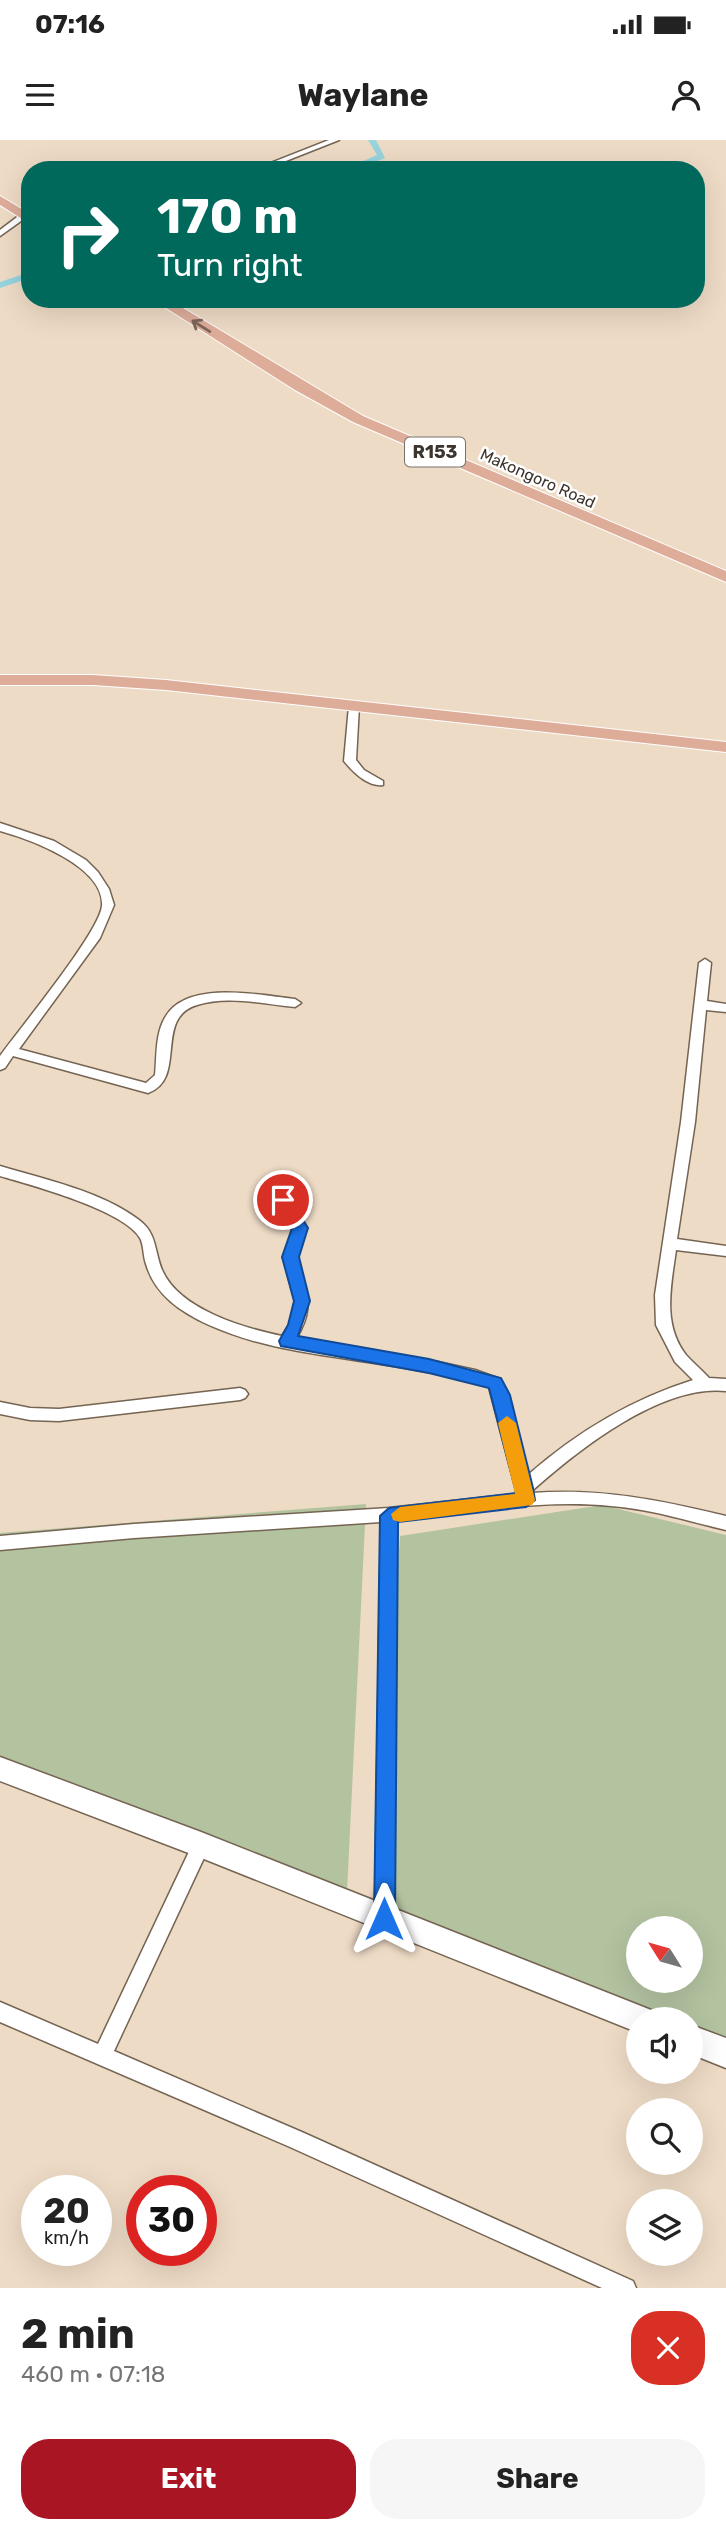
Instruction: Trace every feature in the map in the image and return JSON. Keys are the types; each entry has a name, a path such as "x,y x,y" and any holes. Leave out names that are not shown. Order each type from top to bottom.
{"main road":[{"path":"0,186 21,207"},
{"path":"0,200 21,210"},
{"name":"Makongoro Road","path":"173,308 300,387 358,419 726,577"},
{"name":"Makongoro Road","path":"197,308 314,382 367,410 726,564"},
{"path":"0,680 93,680 166,685 726,747"}],"street":[{"path":"279,161 335,140"},
{"path":"0,234 21,221"},
{"path":"354,706 350,761 360,772 379,783"},
{"path":"0,827 38,839 81,864 101,882 108,905 96,935 0,1065"},
{"path":"704,1382 680,1358 663,1325 662,1295 671,1244 705,963"},
{"path":"11,1051 148,1088 161,1077 170,1019 176,1010 187,1002 211,997 295,1003"},
{"path":"701,1005 726,1008"},
{"path":"0,1171 77,1197 135,1223 147,1236 154,1268 163,1285 181,1303 226,1326 287,1341 429,1366 495,1383 501,1395 525,1494"},
{"path":"283,1187 285,1206 300,1228 290,1257 302,1301 296,1326 287,1341"},
{"path":"671,1244 726,1251"},
{"path":"525,1494 570,1446 603,1424 704,1382 726,1385"},
{"path":"0,1408 30,1414 59,1415 240,1394"},
{"path":"0,1542 153,1529 389,1516 525,1494 617,1500 726,1523"},
{"path":"384,1919 389,1516"},
{"path":"0,1769 201,1845 626,2014"},
{"path":"103,2054 201,1845"},
{"path":"2,2017 103,2054 626,2288"},
{"path":"703,2044 726,2053"}],"green space":[{"path":"366,1504 347,1892 0,1756 0,1533"},
{"path":"602,1505 726,1535 726,2039 703,2031 703,2007 637,2007 375,1914 400,1536"}],"waterway":[{"path":"370,161 382,156 372,140"},
{"path":"0,285 21,278"}],"slow traffic":[{"path":"400,1514 526,1500 507,1423"}],"route":[{"path":"283,1200 300,1228 290,1257 301,1289 302,1301 296,1326 287,1341 429,1366 481,1377 495,1383 501,1395 526,1500 389,1516 391,1565 386,1657 384,1919"}]}
